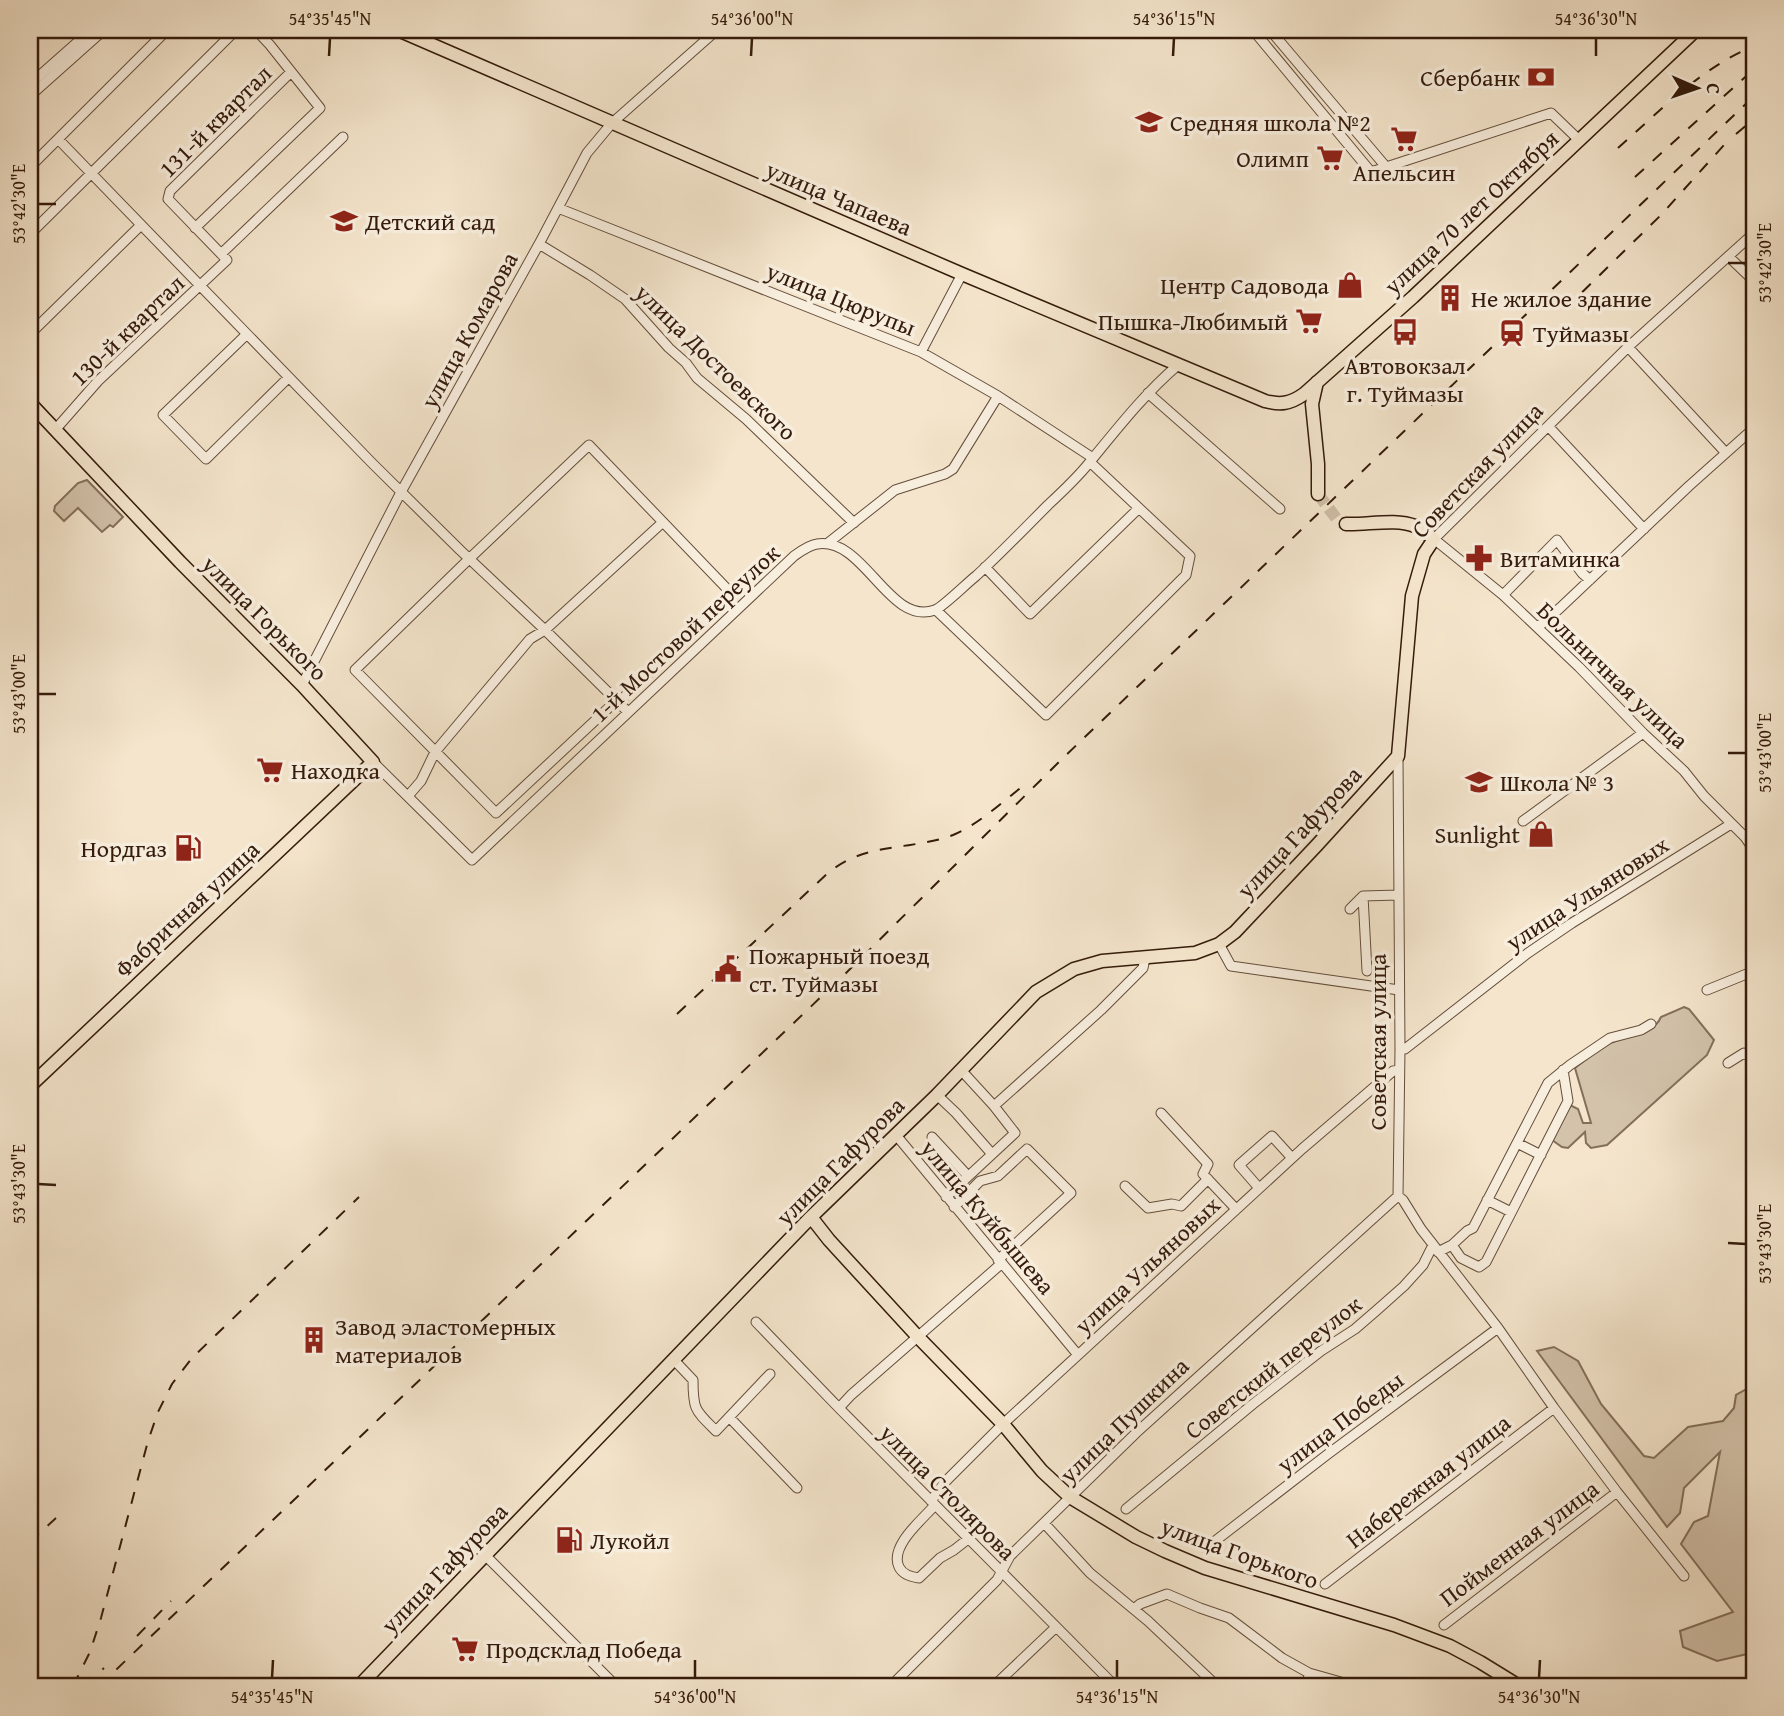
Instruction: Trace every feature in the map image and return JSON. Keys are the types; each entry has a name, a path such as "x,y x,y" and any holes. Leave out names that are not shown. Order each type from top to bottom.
{"main road":[{"name":"улица Чапаева","path":"398,30 962,274 1265,401"},
{"name":"улица 70 лет Октября","path":"1265,401 1289,403 1304,394 1413,297 1696,30"},
{"path":"1317,382 1312,404 1318,494"},
{"name":"улица Горького","path":"30,403 373,762"},
{"path":"1346,524 1412,524 1434,539"},
{"name":"Советская улица","path":"1398,756 1412,596 1424,554 1434,539"},
{"name":"улица Гафурова","path":"359,1686 811,1217 937,1095 1036,992 1074,969 1102,961 1195,953 1219,944 1235,932 1398,756"},
{"name":"Фабричная улица","path":"30,1086 373,762"},
{"name":"улица Горького","path":"811,1217 918,1337 1003,1424 1042,1471 1070,1497 1136,1537 1195,1564 1394,1625 1450,1646 1519,1686"}],"street":[{"path":"30,83 91,30"},
{"path":"30,96 104,30"},
{"path":"30,167 167,30"},
{"name":"131-й квартал","path":"91,173 236,30"},
{"path":"195,228 320,108 256,30"},
{"name":"улица Комарова","path":"302,685 401,492 587,153 612,123 717,30"},
{"path":"1253,30 1371,172 1551,113 1579,140"},
{"path":"1270,30 1387,168"},
{"name":"131-й квартал","path":"224,257 168,199 170,191 290,72"},
{"path":"224,257 343,137"},
{"path":"58,139 401,492 628,712"},
{"path":"30,234 91,173"},
{"name":"улица Цюрупы","path":"558,208 921,352 998,396 1092,460 1190,556 1186,575 1046,715 936,610"},
{"path":"30,334 141,225"},
{"name":"Советская улица","path":"1434,539 1628,347 1754,233"},
{"name":"улица Достоевского","path":"539,244 625,299 697,377 746,419 854,523"},
{"name":"130-й квартал","path":"55,430 98,381 201,285 224,257"},
{"path":"1729,257 1754,281"},
{"path":"921,352 962,274"},
{"path":"247,334 163,415 206,459 288,378"},
{"path":"1628,347 1726,453"},
{"path":"828,543 848,553 902,605 916,612 936,610 985,567 1092,460 1155,385 1178,365"},
{"path":"1149,393 1280,509"},
{"name":"1-й Мостовой переулок","path":"472,860 794,556 810,546 828,543 895,490 953,469 998,396"},
{"path":"1548,426 1644,529"},
{"path":"1538,627 1754,428"},
{"path":"589,445 732,594 496,813 355,670 469,559 589,445"},
{"path":"985,567 1030,614 1139,508"},
{"path":"408,796 421,781 435,752 530,639 545,630 663,522"},
{"name":"Больничная улица","path":"1434,539 1538,627 1684,771 1754,850"},
{"path":"1503,595 1557,540 1590,580"},
{"path":"1523,821 1643,733"},
{"name":"Советская улица","path":"1398,756 1398,1196"},
{"name":"улица Горького","path":"373,762 472,860"},
{"name":"улица Ульяновых","path":"1400,1049 1405,1049 1528,953 1572,923 1731,824"},
{"path":"1350,909 1363,896 1398,895"},
{"path":"1363,896 1367,971"},
{"path":"1219,944 1231,966 1399,990"},
{"path":"994,1105 1101,1010 1143,968 1145,958"},
{"path":"1707,990 1754,971"},
{"path":"1435,1248 1452,1245 1473,1228 1548,1083 1610,1038 1641,1030 1651,1024"},
{"path":"1728,1063 1744,1053 1754,1058"},
{"path":"946,1197 1015,1133 994,1105 961,1070"},
{"name":"улица Ульяновых","path":"968,1539 940,1558 919,1578 911,1577 900,1567 897,1558 900,1545 933,1503 945,1482 1003,1424 1292,1158 1393,1071 1399,1070"},
{"path":"1452,1245 1461,1258 1479,1267 1486,1262 1569,1101 1563,1070"},
{"path":"937,1095 992,1154"},
{"path":"1161,1113 1208,1164 1203,1174 1236,1209"},
{"name":"улица Куйбышева","path":"896,1135 1078,1355"},
{"path":"1259,1188 1239,1166 1272,1136 1292,1158"},
{"path":"932,1137 968,1176"},
{"path":"1517,1143 1541,1155"},
{"path":"839,1408 1000,1262 1071,1193 1027,1149 998,1176 980,1181 954,1207"},
{"path":"1125,1186 1147,1208 1172,1204 1181,1206 1208,1179"},
{"path":"1398,1196 1617,1492 1684,1576"},
{"name":"улица Пушкина","path":"891,1686 997,1580 1010,1556 1145,1424 1398,1196"},
{"path":"1487,1200 1511,1212"},
{"name":"Советский переулок","path":"1126,1509 1253,1404 1377,1310 1415,1274 1435,1248"},
{"name":"улица Столярова","path":"756,1322 1115,1686"},
{"name":"улица Победы","path":"1206,1548 1498,1328"},
{"path":"674,1360 693,1380 693,1403 716,1432 770,1374"},
{"name":"Набережная улица","path":"1325,1584 1554,1408"},
{"path":"729,1418 797,1488"},
{"name":"Пойменная улица","path":"1444,1625 1617,1492"},
{"path":"1044,1523 1090,1573 1134,1609 1217,1686"},
{"path":"486,1556 616,1686"},
{"path":"1134,1609 1167,1594 1229,1618 1282,1658 1309,1673 1355,1686"},
{"path":"994,1686 1055,1628"},
{"path":"1307,1686 1309,1673"}],"shaded area":[{"path":"87,480 123,517 113,527 110,525 102,532 78,508 64,521 54,511 55,506 78,483"},
{"path":"1684,1007 1689,1009 1714,1040 1707,1055 1607,1145 1591,1148 1586,1143 1585,1132 1568,1148 1552,1140 1570,1105 1578,1109 1583,1123 1591,1123 1575,1068 1607,1045 1645,1032 1661,1017"},
{"path":"1554,1347 1578,1361 1601,1404 1644,1456 1654,1458 1688,1427 1723,1421 1734,1408 1736,1395 1750,1387 1751,1363 1754,1362 1754,1648 1747,1654 1717,1661 1683,1647 1680,1631 1733,1612 1681,1544 1694,1522 1708,1516 1720,1452 1684,1488 1680,1513 1667,1527 1537,1351"}],"waterway":[{"path":"1744,1686 1754,1675"}],"tunnel":[{"path":"1318,494 1339,522 1346,524"}],"railway":[{"path":"1618,148 1699,78 1754,46"},
{"path":"1635,177 1754,69"},
{"path":"99,1686 845,974 1063,758 1754,96"},
{"path":"1736,134 1754,119"},
{"path":"1565,309 1661,215 1724,145"},
{"path":"677,1014 834,868 874,851 953,835 981,819 1023,786"},
{"path":"30,873 43,859"},
{"path":"73,1686 90,1652 148,1441 172,1384 192,1358 359,1197"},
{"path":"30,1542 56,1518"},
{"path":"137,1636 171,1601"},
{"path":"85,1686 104,1668"}],"place":[{"name":"Сбербанк","path":"1541,77"},
{"name":"Средняя школа №2","path":"1149,122"},
{"name":"Апельсин","path":"1404,139"},
{"name":"Олимп","path":"1330,158"},
{"name":"Детский сад","path":"344,221"},
{"name":"Центр Садовода","path":"1350,285"},
{"name":"Не жилое здание","path":"1450,298"},
{"name":"Пышка-Любимый","path":"1309,321"},
{"name":"Автовокзал г. Туймазы","path":"1405,332"},
{"name":"Туймазы","path":"1512,333"},
{"name":"Витаминка","path":"1479,558"},
{"name":"Находка","path":"270,770"},
{"name":"Школа № 3","path":"1479,782"},
{"name":"Sunlight","path":"1541,834"},
{"name":"Нордгаз","path":"188,848"},
{"name":"Пожарный поезд ст. Туймазы","path":"728,969"},
{"name":"Завод эластомерных материалов","path":"314,1340"},
{"name":"Лукойл","path":"569,1540"},
{"name":"Продсклад Победа","path":"465,1649"}]}
